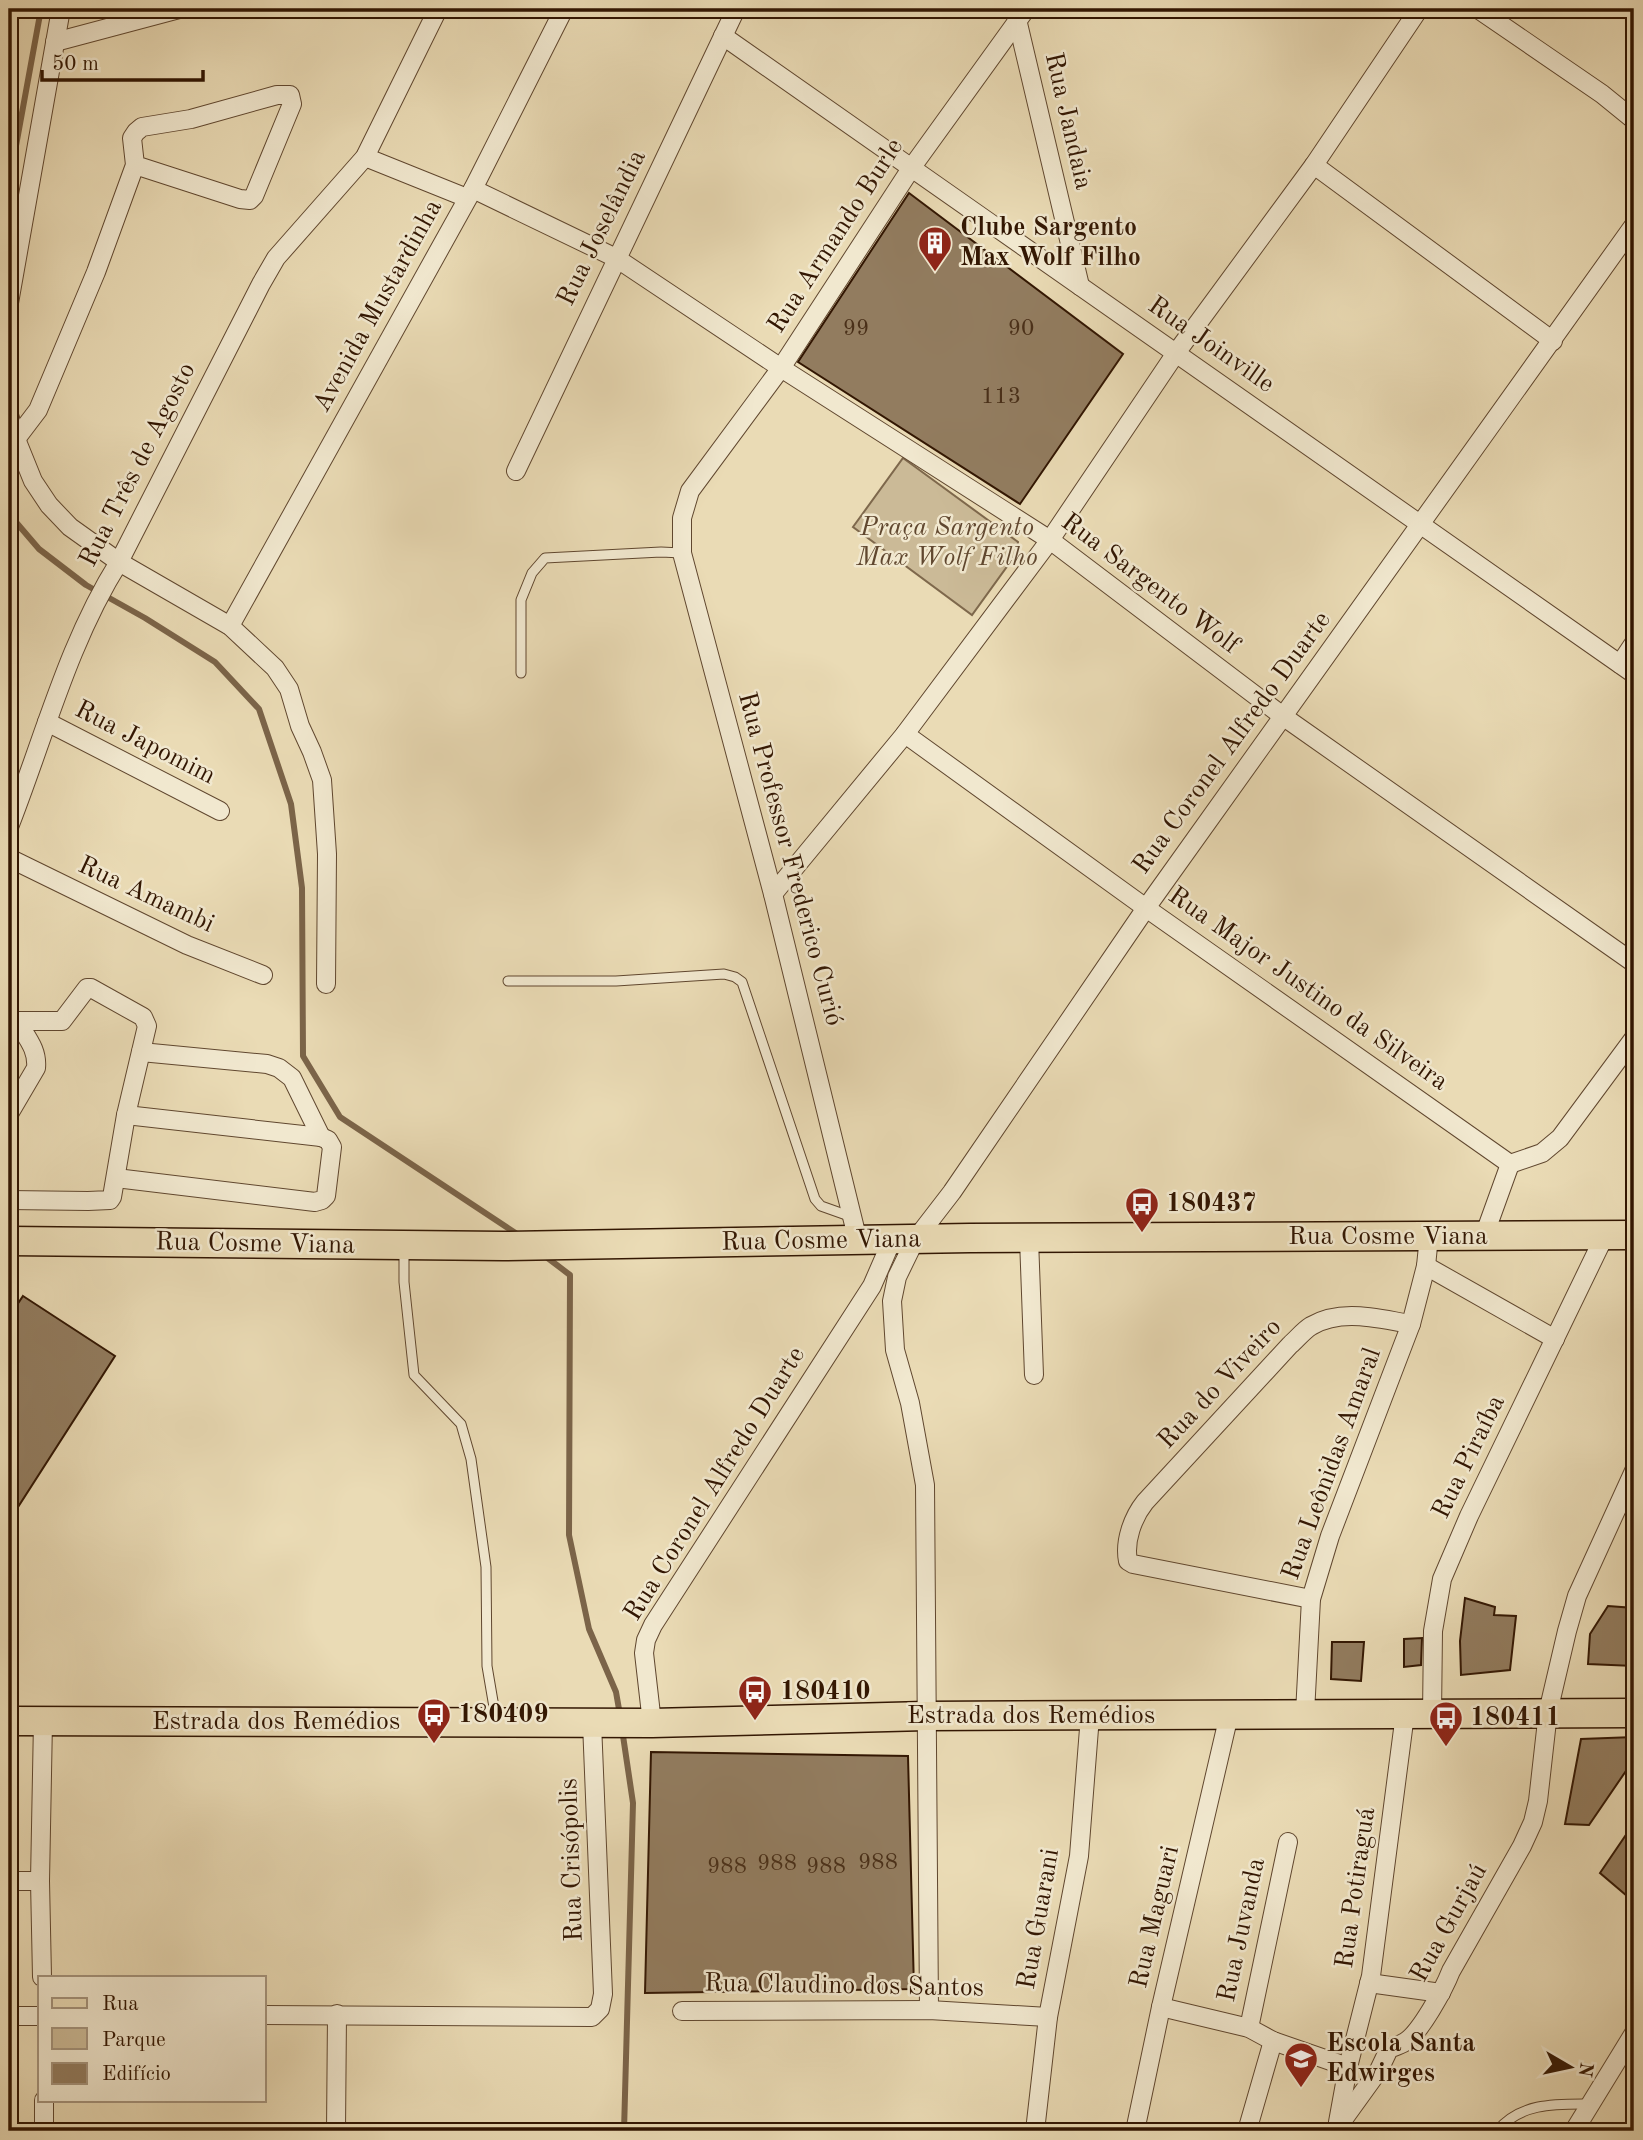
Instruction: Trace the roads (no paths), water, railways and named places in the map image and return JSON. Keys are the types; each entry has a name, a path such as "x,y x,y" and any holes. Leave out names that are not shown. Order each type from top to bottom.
{"main road":[{"name":"Rua Cosme Viana","path":"9,1241 503,1246 856,1229 903,1240 1634,1235"},
{"name":"Estrada dos Remédios","path":"9,1721 644,1723 926,1716 1634,1713"}],"street":[{"path":"9,303 61,9"},
{"path":"55,42 179,9"},
{"name":"Rua Três de Agosto","path":"10,822 94,605 261,284 276,258 365,157 438,9"},
{"name":"Avenida Mustardinha","path":"230,626 470,194 564,9"},
{"name":"Rua Joselândia","path":"516,471 736,9"},
{"path":"773,894 905,734 1050,540 1176,353 1314,165 1419,9"},
{"path":"1478,9 1602,94 1634,120"},
{"name":"Rua Armando Burle","path":"690,491 781,368 912,167 1019,13"},
{"name":"Rua Jandaia","path":"1019,13 1080,286"},
{"name":"Rua Joinville","path":"723,36 1627,669"},
{"path":"16,439 38,410 96,272 135,165 132,138 136,132 142,128 191,119 277,95 290,95 292,104 250,200 240,200 135,165"},
{"name":"Rua Sargento Wolf","path":"365,157 470,194 616,258 781,368 1050,540 1284,717 1634,963"},
{"path":"1314,165 1553,341"},
{"name":"Rua Coronel Alfredo Duarte","path":"644,1723 644,1653 653,1625 872,1286 903,1240 952,1192 1146,908 1634,225"},
{"path":"9,415 33,481 49,505 70,527 116,567 230,626 275,668 289,690 322,780 327,854 326,984"},
{"name":"Rua Professor Frederico Curió","path":"690,491 682,518 682,553 773,894 856,1229"},
{"path":"1627,669 1634,643"},
{"name":"Rua Japomim","path":"47,722 220,811"},
{"name":"Rua Major Justino da Silveira","path":"905,734 1146,908 1510,1164"},
{"name":"Rua Amambi","path":"9,858 187,945 263,975"},
{"path":"9,1200 110,1200 146,1026 143,1017 91,988 84,990 62,1021 13,1021"},
{"path":"9,1114 36,1068 37,1059 36,1052 13,1021"},
{"path":"1484,1236 1510,1164 1542,1153 1560,1138 1634,1038"},
{"path":"141,1052 267,1064 279,1068 292,1078 321,1137"},
{"path":"116,1178 315,1202 326,1196 332,1147 331,1143 321,1137 126,1115"},
{"name":"Rua Piraíba","path":"1418,1715 1442,1579 1469,1516 1605,1235"},
{"name":"Rua Leônidas Amaral","path":"1305,1713 1311,1599 1330,1536 1411,1324 1426,1266 1429,1236"},
{"path":"1029,1239 1034,1375"},
{"name":"Rua Coronel Alfredo Duarte","path":"903,1240 892,1301 895,1350 910,1403 925,1485 926,1716"},
{"path":"1426,1266 1555,1339"},
{"name":"Rua do Viveiro","path":"1311,1599 1133,1564 1128,1561 1126,1555 1136,1513 1265,1372 1310,1327 1329,1319 1356,1315 1411,1324"},
{"name":"Rua Gurjaú","path":"1336,2130 1379,2070 1389,2049 1407,2041 1441,1993 1533,1822 1538,1801 1548,1712 1577,1596 1634,1471"},
{"name":"Rua Maguari","path":"1135,2131 1229,1715"},
{"name":"Rua Potiraguá","path":"1348,2067 1370,1983 1418,1715"},
{"path":"926,1716 929,2010"},
{"name":"Rua Guarani","path":"1035,2131 1048,2017 1079,1856 1090,1716"},
{"path":"42,1976 40,1881 43,1721"},
{"name":"Rua Crisópolis","path":"337,2014 592,2017 600,2009 603,1994 594,1723"},
{"name":"Rua Juvanda","path":"1248,2028 1288,1842"},
{"path":"9,1881 40,1881"},
{"path":"1370,1983 1441,1993"},
{"path":"1161,2007 1248,2028 1273,2041 1348,2067"},
{"name":"Rua Claudino dos Santos","path":"682,2011 929,2010 1048,2017"},
{"path":"266,2015 337,2014 335,2131"},
{"path":"9,2016 38,2016"},
{"path":"1574,2131 1634,2033"},
{"path":"1247,2131 1273,2041"},
{"name":"Rua Gurjaú","path":"1336,2130 1348,2067"},
{"path":"44,2102 44,2131"}],"lane":[{"path":"521,673 521,600 532,573 545,558 682,553"},
{"path":"508,981 616,981 724,974 735,976 742,982 815,1199 821,1206 856,1229"},
{"path":"404,1246 404,1282 414,1376 461,1423 471,1459 486,1567 487,1666 496,1723"},
{"path":"1497,2131 1504,2123 1524,2111 1550,2104 1591,2104"}],"waterway":[{"path":"9,184 41,9"},
{"path":"9,506 15,521 39,549 86,585 215,662 259,709 291,804 302,888 303,1056 340,1117 520,1236"},
{"path":"545,1256 570,1275 569,1535 589,1629 616,1692 620,1715"},
{"path":"622,1729 633,1803 624,2131"}],"place":[{"name":"Clube Sargento Max Wolf Filho","path":"935,273"},
{"name":"180437","path":"1142,1234"},
{"name":"180410","path":"755,1722"},
{"name":"180409","path":"434,1745"},
{"name":"180411","path":"1446,1748"},
{"name":"Escola Santa Edwirges","path":"1301,2089"}],"park label":[{"name":"Praça Sargento Max Wolf Filho","path":"947,543"}]}
